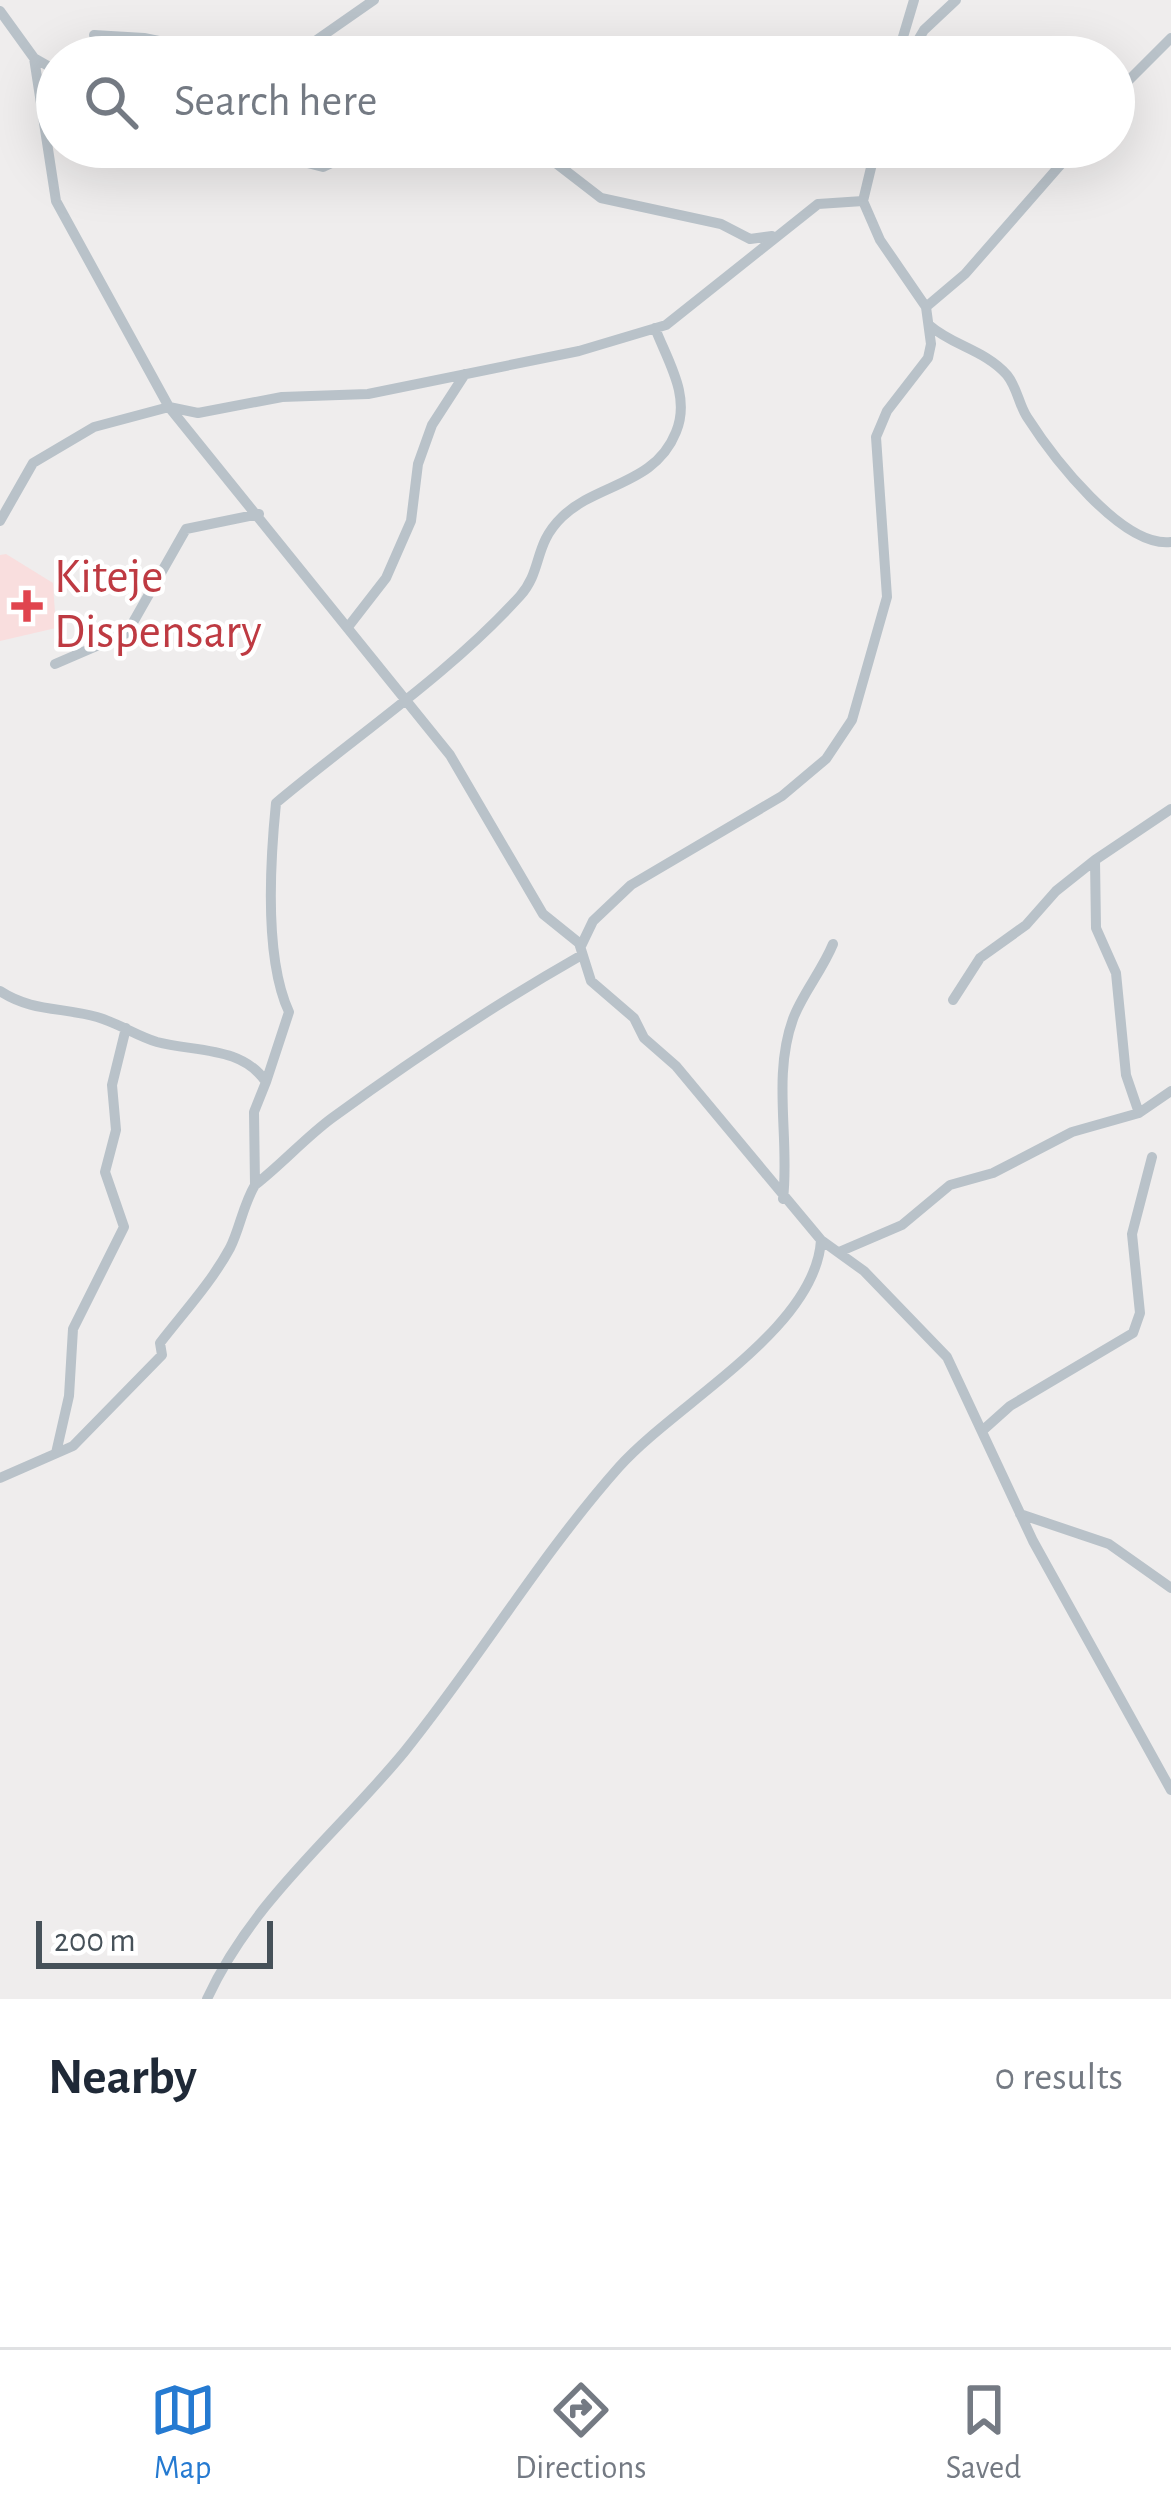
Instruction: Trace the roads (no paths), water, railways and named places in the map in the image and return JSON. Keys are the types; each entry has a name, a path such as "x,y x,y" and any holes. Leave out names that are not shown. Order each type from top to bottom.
{"street":[{"path":"322,36 374,0"},
{"path":"903,36 914,0"},
{"path":"920,36 956,0"},
{"path":"0,11 34,58 36,71"},
{"path":"94,34 119,36"},
{"path":"1135,74 1171,38"},
{"path":"51,168 56,201 170,406 450,755 543,914 581,951 591,981 634,1018 644,1038 676,1066 821,1240 947,1357 1102,1674 1171,1790"},
{"path":"562,168 601,198 721,224 750,239 776,235"},
{"path":"0,1478 56,1453 95,1425 162,1355 160,1343 208,1286 233,1241 239,1212 255,1185 329,1119 466,1030 494,1003 581,951 592,921 631,885 782,796 844,737 886,611 876,437 887,411 928,358 926,307 880,240 863,201 871,168"},
{"path":"926,307 964,274 1057,168"},
{"path":"0,521 33,463 94,427 170,406 198,413 282,397 368,394 579,352 682,315 818,204 863,201"},
{"path":"929,325 976,349 1009,377 1026,416 1109,516 1157,544 1171,542"},
{"path":"255,1185 254,1112 289,1012 276,985 271,850 276,803 406,700 522,594 535,572 538,545 562,517 649,469 670,445 683,404 655,328"},
{"path":"348,627 386,578 411,521 418,464 432,424 466,374"},
{"path":"55,664 127,633 186,529 259,514"},
{"path":"953,1000 980,958 1026,925 1056,891 1171,809"},
{"path":"1095,860 1096,928 1116,973 1126,1075 1138,1113"},
{"path":"783,1199 785,1048 794,1016 820,976 833,944"},
{"path":"0,991 25,1005 93,1016 158,1042 227,1055 256,1066 266,1082"},
{"path":"56,1453 69,1396 73,1329 124,1227 105,1172 116,1130 112,1085 126,1028"},
{"path":"839,1252 902,1225 950,1185 993,1173 1072,1132 1138,1113 1171,1091"},
{"path":"982,1431 1027,1395 1132,1334 1140,1313 1132,1234 1152,1157"},
{"path":"206,1999 248,1926 314,1845 352,1811 402,1754 606,1481 785,1313 818,1268 821,1240"},
{"path":"1021,1514 1109,1544 1171,1588"}],"place":[{"name":"Kiteje Dispensary","path":"27,606"}]}
